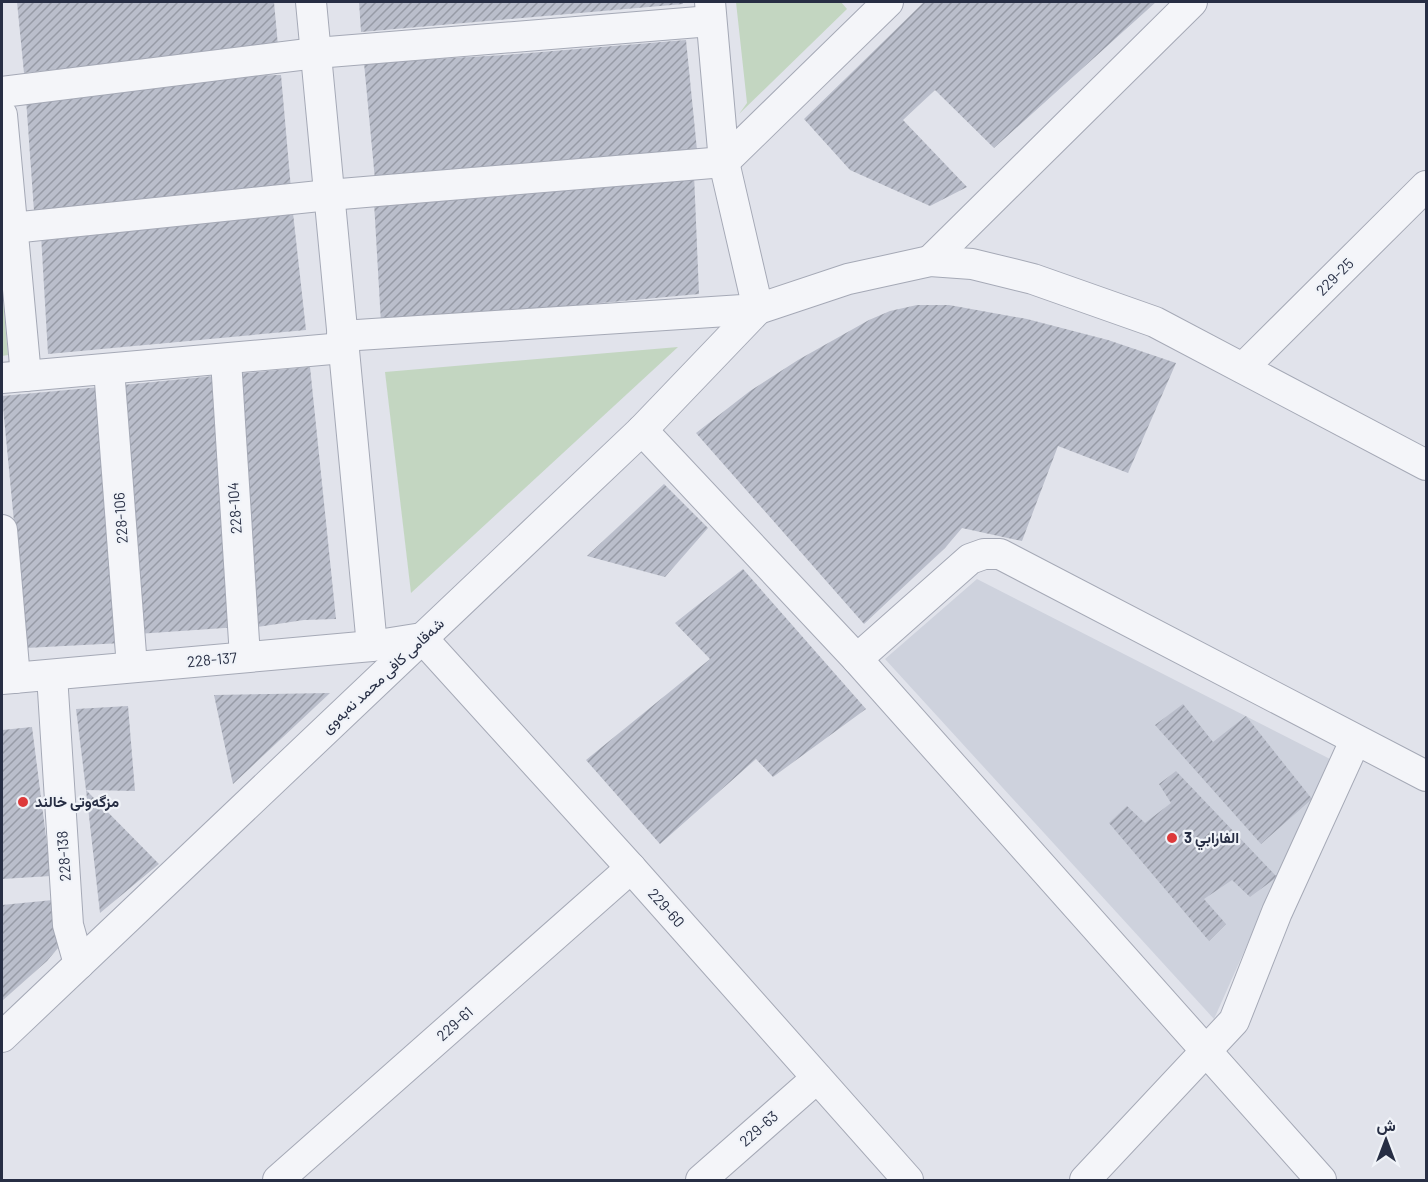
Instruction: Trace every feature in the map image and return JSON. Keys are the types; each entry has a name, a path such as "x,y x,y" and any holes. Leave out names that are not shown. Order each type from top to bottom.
{"street":[{"path":"311,2 372,646"},
{"path":"930,261 1192,2"},
{"path":"12,228 329,195 724,162 883,3"},
{"path":"2,92 315,53 711,11 724,162 758,309"},
{"path":"2,115 12,228 14,377 226,360 343,342 758,309 848,279 930,261 972,264 1033,279 1155,322 1426,465"},
{"name":"229-25","path":"1243,368 1426,186"},
{"name":"شەقامی کافی محمد نەبەوی","path":"2,1037 642,430 758,309"},
{"name":"228-104","path":"226,360 245,657"},
{"name":"228-106","path":"109,369 132,667"},
{"path":"642,430 857,660 1321,1180"},
{"path":"2,530 8,678"},
{"path":"857,660 970,559 984,554 1000,554 1426,776"},
{"name":"228-137","path":"8,678 372,646 422,638"},
{"name":"229-60","path":"422,638 631,868 908,1180"},
{"name":"228-138","path":"52,675 68,925 79,964"},
{"path":"1084,1180 1234,1021 1277,912 1355,741"},
{"name":"229-61","path":"278,1180 631,868"},
{"name":"229-63","path":"701,1180 817,1078"}],"shaded area":[{"name":"الفارابي 3","path":"977,579 1330,759 1214,1019 885,659"}],"green space":[{"path":"736,2 841,2 847,9 739,114 747,103"},
{"path":"2,290 8,355 2,356"},
{"path":"678,347 411,593 385,372"}],"building":[{"path":"17,2 274,2 278,46 24,73"},
{"path":"359,2 683,2 683,4 361,32"},
{"path":"924,2 1156,2 994,148 935,90 903,120 967,187 930,206 850,170 804,119"},
{"path":"686,40 697,150 375,180 364,63 505,55"},
{"path":"281,75 291,189 34,211 26,99 232,76"},
{"path":"694,174 699,294 381,323 374,202"},
{"path":"293,213 306,330 48,354 41,235"},
{"path":"917,305 949,305 1027,319 1108,340 1176,363 1128,473 1058,446 1022,541 962,528 945,548 864,624 696,433 750,391 798,360 869,320 890,311"},
{"path":"310,367 336,619 304,620 251,628 235,374"},
{"path":"214,376 239,627 137,634 123,385"},
{"path":"100,387 122,643 26,648 2,396"},
{"path":"664,484 708,528 665,577 587,556"},
{"path":"743,569 866,709 773,777 756,759 660,844 586,760 726,646 710,659 675,623"},
{"path":"330,693 233,784 214,695"},
{"path":"1183,704 1213,742 1246,716 1312,799 1261,844 1155,725"},
{"path":"128,706 135,791 86,790 76,709"},
{"name":"مزگەوتی خالند","path":"32,727 51,876 2,879 2,730"},
{"path":"1176,771 1277,877 1250,897 1232,880 1204,899 1226,924 1209,941 1109,823 1127,806 1145,823 1171,803 1159,784"},
{"path":"86,790 159,864 100,913"},
{"path":"53,900 58,948 47,961 2,1001 2,905"}],"place":[{"name":"مزگەوتی خالند","path":"23,802"},
{"name":"الفارابي 3","path":"1172,838"}]}
